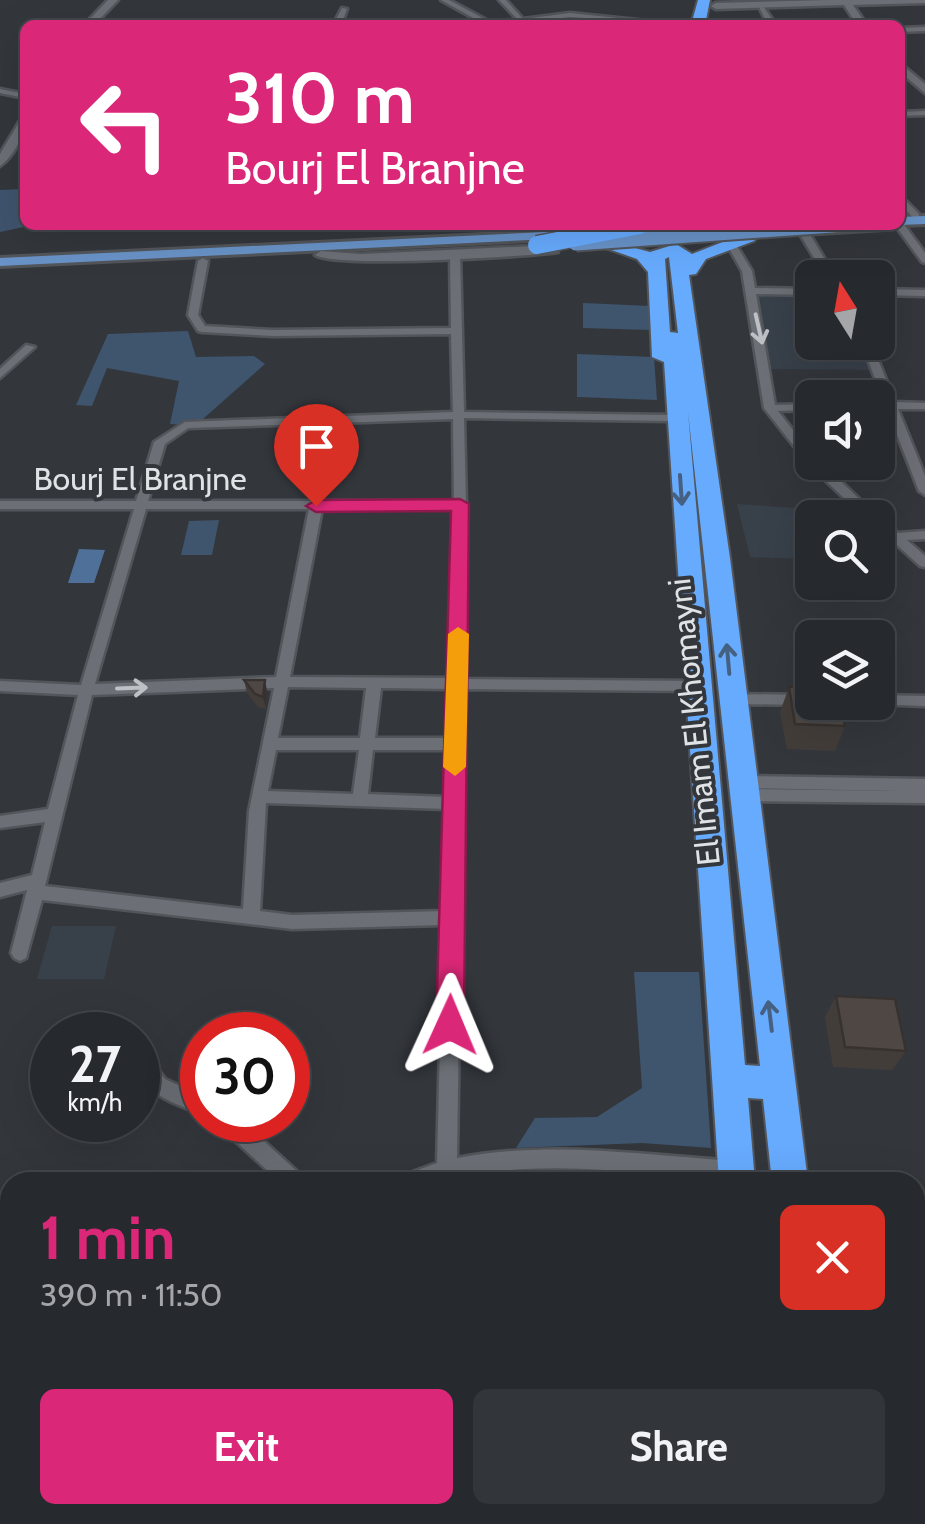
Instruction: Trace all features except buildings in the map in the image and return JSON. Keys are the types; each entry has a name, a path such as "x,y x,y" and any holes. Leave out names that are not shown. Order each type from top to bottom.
{"highway":[{"path":"545,240 588,230"},
{"path":"545,240 601,236 622,230"},
{"path":"609,246 672,262 700,255 736,235"},
{"path":"672,262 674,427 688,555 736,1172"},
{"name":"El Imam El Khomayni","path":"672,262 698,408 718,558 789,1172"},
{"path":"688,555 718,558"},
{"path":"728,1080 778,1084"}],"main road":[{"path":"3,268 736,230"},
{"path":"3,268 204,261 545,240 736,235"}],"street":[{"path":"94,20 113,0"},
{"path":"444,0 481,20"},
{"path":"502,0 520,18"},
{"path":"710,2 761,5 925,0"},
{"path":"580,4 586,16"},
{"path":"761,5 769,20"},
{"path":"339,20 344,9"},
{"path":"511,20 586,16 607,20"},
{"path":"909,74 925,90"},
{"path":"0,163 20,137"},
{"path":"909,221 925,260"},
{"path":"327,254 455,255 793,230"},
{"path":"805,230 822,260"},
{"path":"736,235 751,292 770,408 795,439"},
{"path":"447,1168 460,504 455,255"},
{"path":"204,261 193,315 202,329 272,333 454,331"},
{"path":"751,292 795,292"},
{"path":"895,292 925,292"},
{"path":"0,375 30,348"},
{"path":"895,405 925,406"},
{"path":"770,408 795,407"},
{"path":"895,413 925,491"},
{"path":"20,953 86,690 160,442 185,425 460,415 674,427"},
{"path":"832,480 854,500"},
{"name":"Bourj El Branjne","path":"0,506 460,504"},
{"path":"251,918 260,797 316,506"},
{"path":"895,536 925,535"},
{"path":"895,536 925,562"},
{"path":"0,686 86,690 282,682 697,686"},
{"path":"360,799 374,684"},
{"path":"733,699 795,700"},
{"path":"895,700 925,700"},
{"path":"271,744 456,744"},
{"path":"744,789 925,785"},
{"path":"744,789 925,797"},
{"path":"260,797 453,803"},
{"path":"0,822 56,814"},
{"path":"0,890 35,886 292,922 452,918"},
{"path":"249,1142 278,1172"},
{"path":"437,1172 502,1158 674,1172"}],"shaded area":[{"path":"20,189 20,228 0,232 0,190"},
{"path":"795,295 795,360 866,360 870,370 771,369 757,296"},
{"path":"583,303 650,306 651,330 583,328"},
{"path":"188,331 196,357 254,356 265,364 195,426 170,424 179,381 107,368 92,406 76,405 108,334"},
{"path":"577,354 654,357 657,400 577,397"},
{"path":"737,504 795,508 795,558 750,557"},
{"path":"219,520 212,555 181,555 189,521"},
{"path":"79,549 105,550 94,583 68,583"},
{"path":"52,926 116,926 104,979 37,979"},
{"path":"634,972 699,972 711,1148 642,1143 516,1148 535,1118 597,1117 642,1088"},
{"path":"465,1168 565,1172 465,1172"}],"slow traffic":[{"path":"455,767 458,634"}],"route":[{"path":"316,506 460,504 450,1025"}]}
